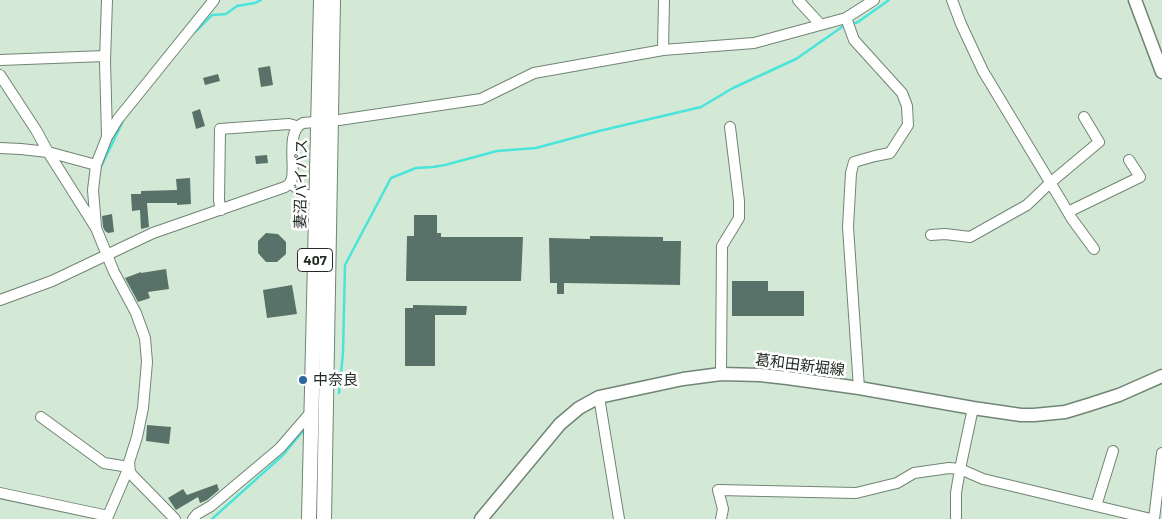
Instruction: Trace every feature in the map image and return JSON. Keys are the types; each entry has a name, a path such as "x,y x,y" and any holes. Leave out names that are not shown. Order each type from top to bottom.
{"highway":[{"name":"妻沼バイパス","path":"321,0 324,122 324,519"},
{"name":"妻沼バイパス","path":"309,519 317,196 333,0"}],"main road":[{"path":"1134,0 1162,72"},
{"name":"葛和田新堀線","path":"481,519 560,424 579,408 599,397 683,378 721,374 760,375 859,388 1021,415 1065,412 1118,395 1162,376"}],"street":[{"path":"107,137 105,56 108,0"},
{"path":"96,228 93,190 96,166 107,137 118,119 214,0"},
{"path":"662,50 664,0"},
{"path":"798,0 820,24"},
{"path":"0,300 38,286 107,255 141,237 285,187 292,178 292,150 295,131 303,123 324,122 481,99 534,73 662,50 754,43 846,18 874,0"},
{"path":"952,0 983,71 1068,212 1094,248"},
{"path":"846,18 854,40 902,93 906,106 908,125 890,154 854,162 850,173 848,227 859,388"},
{"path":"0,60 105,56"},
{"path":"0,75 96,228 114,272 136,313 145,338 147,362 143,408 129,467 133,476 175,519"},
{"path":"931,235 945,234 970,237 1027,205 1099,142 1084,117"},
{"path":"221,210 219,201 220,129 289,124 297,127"},
{"path":"721,374 722,246 739,218 739,201 730,127"},
{"path":"0,148 48,152 96,166"},
{"path":"1068,212 1140,177 1129,160"},
{"path":"290,183 306,195 317,196"},
{"path":"599,397 619,519"},
{"path":"956,519 956,494 973,408"},
{"path":"193,519 280,448 312,411"},
{"path":"41,417 104,463 129,467"},
{"path":"1096,506 1113,451"},
{"path":"721,519 723,509 718,490 856,493 897,483 914,473 949,468 960,469 984,479 1152,519 1162,453"},
{"path":"0,493 108,516 129,467"}],"building":[{"path":"270,66 273,85 261,87 258,68"},
{"path":"218,74 220,81 205,85 203,78"},
{"path":"200,109 205,126 196,129 192,112"},
{"path":"267,155 268,163 256,164 255,156"},
{"path":"190,178 191,204 147,203 149,227 141,229 140,210 132,211 131,194 141,194 141,191 177,190 176,179"},
{"path":"112,214 114,232 108,233 103,227 102,216"},
{"path":"414,215 437,215 437,233 441,233 441,237 523,237 521,281 406,281 407,236 414,236"},
{"path":"266,233 278,234 286,242 286,254 277,262 266,262 258,253 258,241"},
{"path":"590,236 663,237 663,241 681,241 680,285 564,283 564,294 557,294 557,283 550,283 549,238 590,239"},
{"path":"166,269 169,289 148,292 150,298 138,302 125,278 141,272"},
{"path":"732,281 768,281 768,291 804,291 804,316 732,316"},
{"path":"292,285 297,314 267,318 263,290"},
{"path":"413,305 467,306 466,315 435,315 435,366 405,366 405,308 413,308"},
{"path":"147,425 171,427 169,444 146,441"},
{"path":"217,484 219,490 207,500 200,503 198,497 176,510 168,498 183,489 187,495"}],"waterway":[{"path":"194,33 212,15 226,14 237,6 261,0"},
{"path":"852,24 858,22 889,0"},
{"path":"339,393 343,353 345,265 391,178 416,168 445,165 497,151 536,148 701,107 733,88 796,59 847,25"},
{"path":"100,169 124,119"},
{"path":"212,519 283,455 304,430"}],"place":[{"name":"中奈良","path":"303,380"}]}
